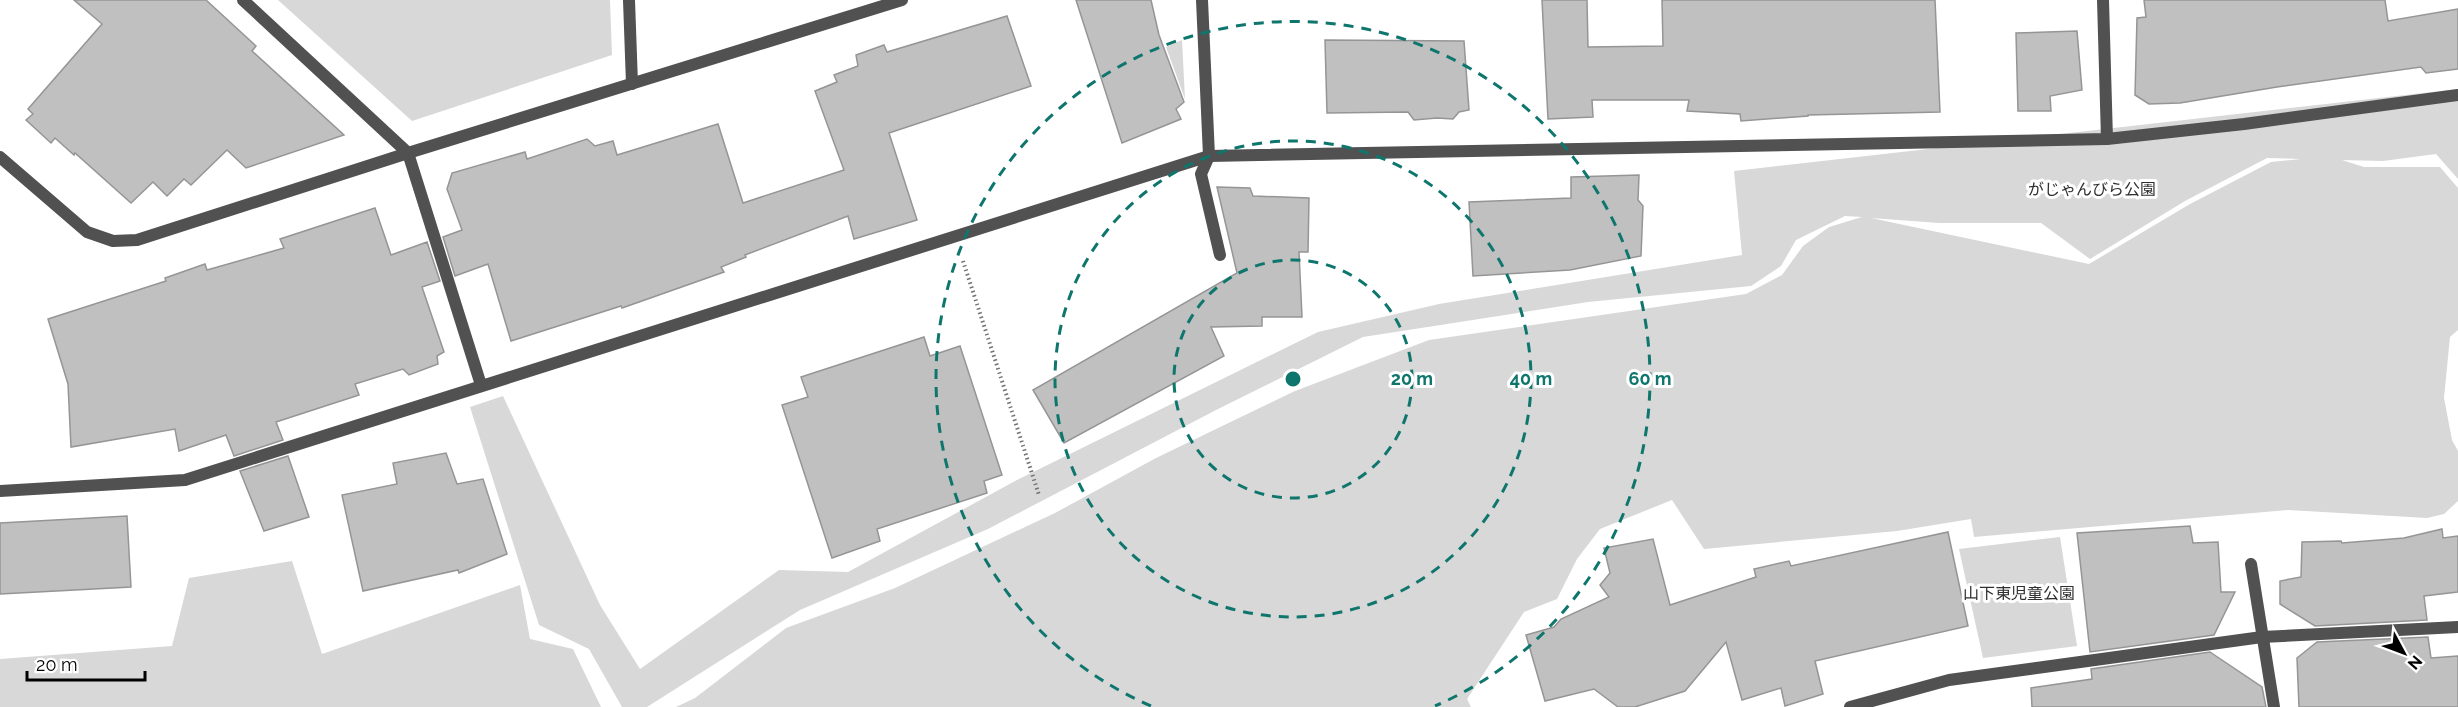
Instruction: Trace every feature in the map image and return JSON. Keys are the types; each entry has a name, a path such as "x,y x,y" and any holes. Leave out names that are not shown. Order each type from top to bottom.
{"street":[{"path":"243,0 408,153 481,385"},
{"path":"629,0 632,84"},
{"path":"0,157 87,232 113,241 137,240 408,153 902,0"},
{"path":"1202,0 1209,156 1201,174 1220,255"},
{"path":"2103,0 2107,139"},
{"path":"0,491 185,480 1209,156 2107,139 2244,124 2458,95"},
{"path":"2251,564 2274,707"},
{"path":"1850,707 1949,680 2262,637 2458,627"}],"path":[{"path":"954,235 1039,495"}],"green space":[{"path":"278,0 610,0 612,55 412,121"},
{"path":"1182,40 1185,99 1166,47"},
{"name":"がじゃんびら公園","path":"2458,89 2458,179 2436,154 2383,161 2342,160 2364,167 2440,167 2458,188 2458,330 2450,337 2444,398 2452,440 2458,451 2458,501 2444,514 2427,518 2288,510 1974,537 1971,519 1897,531 1704,549 1672,500 1600,529 1577,559 1557,599 1524,612 1467,699 1471,707 676,707 695,698 786,628 895,588 1055,513 1156,458 1295,391 1429,340 1746,294 1782,275 1803,246 1829,227 1862,217 1845,216 1796,240 1781,266 1751,286 1588,302 1363,337 1218,409 988,529 800,610 647,707 622,707 589,649 539,625 470,407 503,396 600,605 640,669 779,570 848,572 1017,480 1318,332 1439,304 1742,255 1734,171","holes":["2267,158 2301,159 2271,162 2190,204 2089,264 1871,218 1939,223 2041,223 2090,259 2185,201"]},
{"name":"山下東児童公園","path":"2060,537 2077,646 1983,658 1959,549"},
{"path":"292,561 322,654 520,585 530,639 573,649 601,707 0,707 0,659 172,646 189,578"}],"building":[{"path":"74,0 206,0 256,46 252,51 344,135 246,168 227,150 191,185 184,179 167,196 153,182 131,203 75,153 74,155 55,138 51,143 26,120 33,114 28,109 102,24"},
{"path":"1076,0 1151,0 1159,35 1184,102 1176,109 1181,119 1122,143"},
{"path":"1542,0 1587,0 1588,47 1663,46 1662,0 1935,0 1940,112 1808,115 1741,121 1740,114 1687,111 1689,100 1592,100 1593,117 1548,119"},
{"path":"2144,0 2385,0 2388,21 2458,9 2458,69 2426,73 2421,67 2180,103 2149,104 2135,95 2137,18 2146,17"},
{"path":"1007,16 1031,86 889,133 917,220 854,239 848,216 745,255 746,257 721,267 724,272 622,308 621,306 511,341 488,264 455,276 443,237 462,230 447,189 452,173 525,152 527,159 587,139 595,146 613,141 617,155 718,124 743,203 844,170 815,91 837,82 834,75 858,66 856,55 884,45 887,52"},
{"path":"2077,31 2082,90 2050,96 2051,111 2018,111 2016,33"},
{"path":"1325,40 1464,41 1469,110 1459,112 1453,119 1414,120 1408,112 1327,113"},
{"path":"1639,175 1638,200 1643,206 1641,256 1570,270 1473,276 1469,202 1571,198 1571,177"},
{"path":"1217,187 1250,188 1253,196 1309,198 1308,252 1299,252 1302,317 1262,317 1262,326 1211,327 1224,356 1064,443 1033,390 1237,273"},
{"path":"375,208 391,255 427,242 440,281 422,287 444,352 437,356 438,364 409,375 403,369 355,384 359,395 276,422 283,440 234,456 226,435 179,451 175,429 71,447 68,384 48,319 166,281 165,278 205,264 207,270 284,248 280,239"},
{"path":"924,337 930,356 960,346 1002,475 984,481 987,493 877,529 880,541 832,558 782,405 808,397 801,377"},
{"path":"446,453 457,484 483,479 507,554 459,573 458,570 363,591 342,495 397,484 393,463"},
{"path":"288,456 309,517 264,531 240,471"},
{"path":"127,516 131,587 0,594 0,523"},
{"path":"2190,526 2193,543 2218,542 2221,592 2235,592 2214,635 2090,652 2077,533"},
{"path":"2442,529 2443,538 2458,536 2458,592 2424,596 2427,620 2315,626 2280,604 2280,581 2301,577 2302,542 2341,541 2342,543 2404,538"},
{"path":"1948,532 1968,626 1815,661 1823,694 1785,706 1781,688 1742,700 1726,642 1685,691 1635,707 1618,707 1594,689 1545,701 1526,635 1554,627 1561,619 1609,597 1600,585 1610,573 1604,548 1653,539 1670,605 1756,577 1754,569 1789,561 1791,566"},
{"path":"2428,637 2431,658 2458,656 2458,707 2299,707 2297,658 2317,642"},
{"path":"2210,652 2262,687 2266,707 2032,707 2031,688 2092,679 2091,669"}]}
